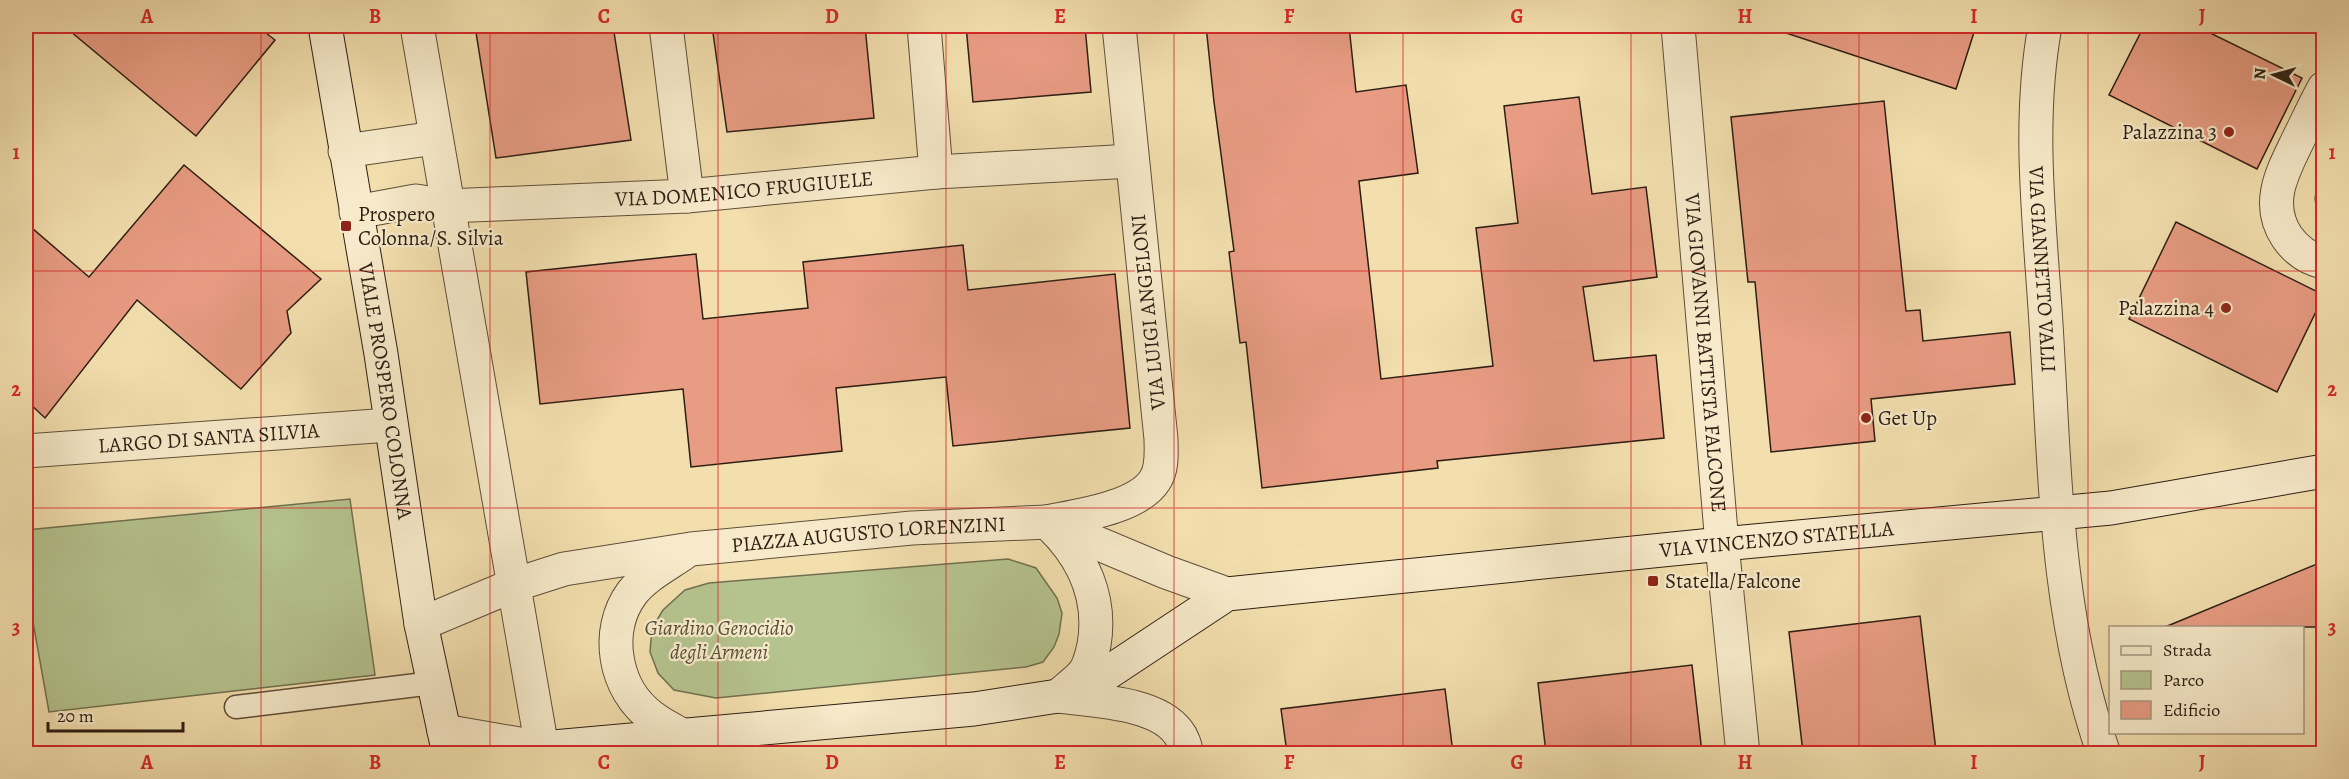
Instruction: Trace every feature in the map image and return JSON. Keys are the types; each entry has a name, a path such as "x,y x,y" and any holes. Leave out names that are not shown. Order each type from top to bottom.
{"street":[{"name":"VIALE PROSPERO COLONNA","path":"325,26 381,354 421,624 446,742"},
{"path":"417,26 543,751"},
{"path":"666,26 687,196"},
{"path":"924,26 936,172"},
{"name":"VIA LUIGI ANGELONI","path":"1047,522 1097,512 1127,502 1155,481 1160,468 1161,439 1119,26"},
{"name":"VIA GIOVANNI BATTISTA FALCONE","path":"1678,26 1722,544 1743,753"},
{"name":"VIA GIANNETTO VALLI","path":"2045,26 2036,93 2037,176 2057,514 2078,669 2088,710 2104,753"},
{"path":"2324,88 2280,178 2276,207 2279,220 2290,240 2306,256 2324,262"},
{"path":"345,151 435,138"},
{"name":"VIA DOMENICO FRUGIUELE","path":"356,212 416,201 447,206 687,196 936,172 1132,161"},
{"name":"LARGO DI SANTA SILVIA","path":"26,451 390,425"},
{"name":"VIA VINCENZO STATELLA","path":"1227,594 1722,544 2111,508 2324,471"},
{"path":"1047,522 1067,541 1078,559 1089,583 1095,609 1095,636 1084,673 1058,696"},
{"name":"PIAZZA AUGUSTO LORENZINI","path":"514,585 564,569 690,549 912,528 1047,522 1166,572 1227,594"},
{"name":"PIAZZA AUGUSTO LORENZINI","path":"684,736 650,716 636,702 620,673 616,638 622,611 632,593 640,584 690,549"},
{"path":"421,624 514,585"},
{"path":"446,742 543,751 974,709 1058,696 1106,674 1227,594"},
{"path":"1058,696 1122,705 1163,718 1179,732 1187,753"}],"lane":[{"path":"236,707 434,683"}],"green space":[{"path":"2323,158 2323,226 2318,222 2315,198"},
{"path":"350,499 375,675 49,712 26,583 26,530"},
{"name":"Giardino Genocidio degli Armeni","path":"1008,559 1036,568 1057,598 1062,613 1059,634 1054,647 1043,662 1026,667 716,698 674,690 658,673 650,652 652,628 663,610 685,590 709,583"}],"building":[{"path":"64,26 257,26 275,40 196,136"},
{"path":"475,26 613,26 631,140 496,158"},
{"path":"712,26 865,26 874,118 727,132"},
{"path":"966,26 1085,26 1091,92 973,102"},
{"path":"1206,26 1349,26 1356,92 1406,85 1418,173 1359,181 1381,379 1493,366 1476,228 1518,223 1504,106 1579,97 1592,194 1646,187 1657,277 1583,287 1594,361 1656,355 1664,438 1437,461 1438,468 1262,488 1246,342 1240,343 1229,252 1234,251"},
{"path":"1787,26 1976,26 1956,89 1786,33"},
{"name":"Palazzina 3","path":"2144,26 2196,26 2302,78 2257,169 2109,95"},
{"path":"1884,101 1906,311 1920,310 1923,341 2010,332 2015,384 1871,399 1875,441 1771,452 1755,282 1748,282 1731,117"},
{"path":"184,165 321,279 287,311 291,333 241,389 137,300 45,418 26,400 26,223 89,277"},
{"name":"Palazzina 4","path":"2176,222 2324,295 2277,392 2129,319"},
{"path":"963,245 968,290 1115,274 1130,428 953,446 946,377 836,388 842,451 691,467 683,389 540,404 526,272 696,254 703,319 808,308 803,262"},
{"path":"2324,561 2324,627 2167,626"},
{"path":"1920,616 1936,751 1803,753 1789,632"},
{"path":"1692,665 1702,753 1546,753 1538,683"},
{"path":"1445,689 1453,753 1287,753 1281,709"}],"place":[{"name":"Palazzina 3","path":"2229,132"},
{"name":"Prospero Colonna/S. Silvia","path":"346,226"},
{"name":"Palazzina 4","path":"2226,308"},
{"name":"Get Up","path":"1866,418"},
{"name":"Statella/Falcone","path":"1653,581"}]}
